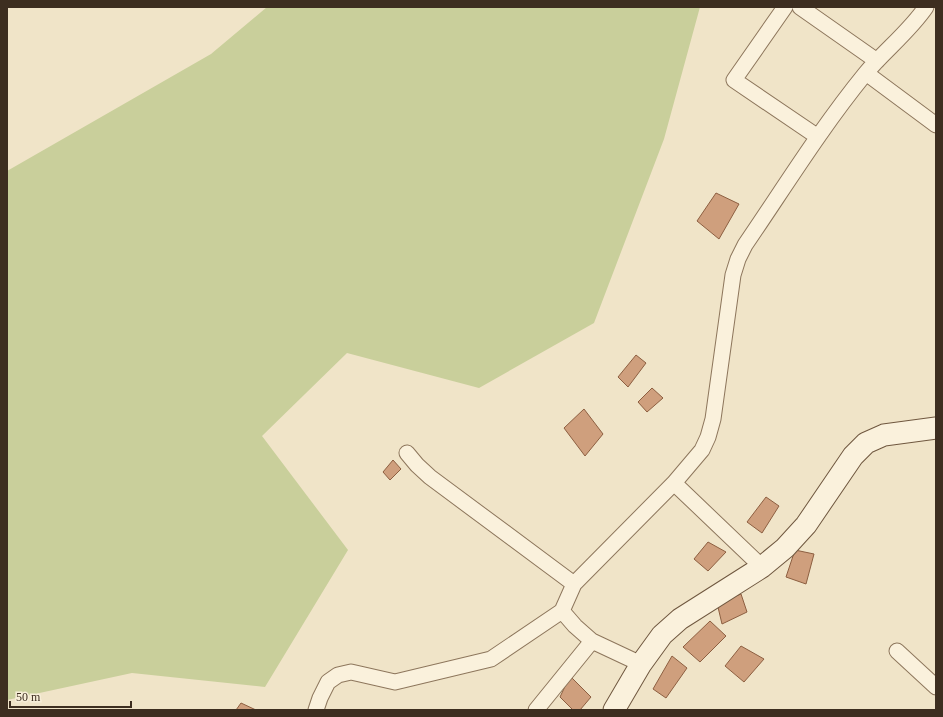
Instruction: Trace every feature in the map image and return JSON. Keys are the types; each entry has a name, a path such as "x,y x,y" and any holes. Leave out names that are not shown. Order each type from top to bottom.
{"street":[{"path":"785,7 734,80 818,137"},
{"path":"800,7 877,61"},
{"path":"316,710 328,682 338,675 350,672 395,682 491,659 562,611 574,584 674,482 702,450 708,437 713,419 733,275 738,259 745,245 830,119 866,73 917,21 926,7"},
{"path":"866,73 936,125"},
{"path":"614,710 641,664 662,635 680,619 762,567 785,548 806,525 853,456 866,443 884,435 936,428"},
{"path":"407,453 430,477 574,584"},
{"path":"674,482 762,567"},
{"path":"562,611 575,626 592,641 641,664"},
{"path":"536,710 592,641"},
{"path":"897,651 936,687"}],"green space":[{"path":"267,7 700,7 664,139 594,323 479,388 347,353 262,436 348,550 265,687 132,673 7,700 7,171 211,54"}],"building":[{"path":"716,193 739,204 719,239 697,221"},
{"path":"636,355 646,363 628,387 618,377"},
{"path":"652,388 663,398 647,412 638,402"},
{"path":"584,409 603,434 585,456 564,428"},
{"path":"393,460 401,469 390,480 383,472"},
{"path":"766,497 779,506 762,533 747,522"},
{"path":"708,542 726,552 708,571 694,559"},
{"path":"795,550 814,554 806,584 786,577"},
{"path":"741,594 747,612 722,624 717,603"},
{"path":"710,621 726,636 700,662 683,647"},
{"path":"741,646 764,659 744,682 725,666"},
{"path":"672,656 687,668 666,698 653,689"},
{"path":"570,676 591,697 580,710 573,710 560,697"},
{"path":"241,703 256,710 236,710"}]}
